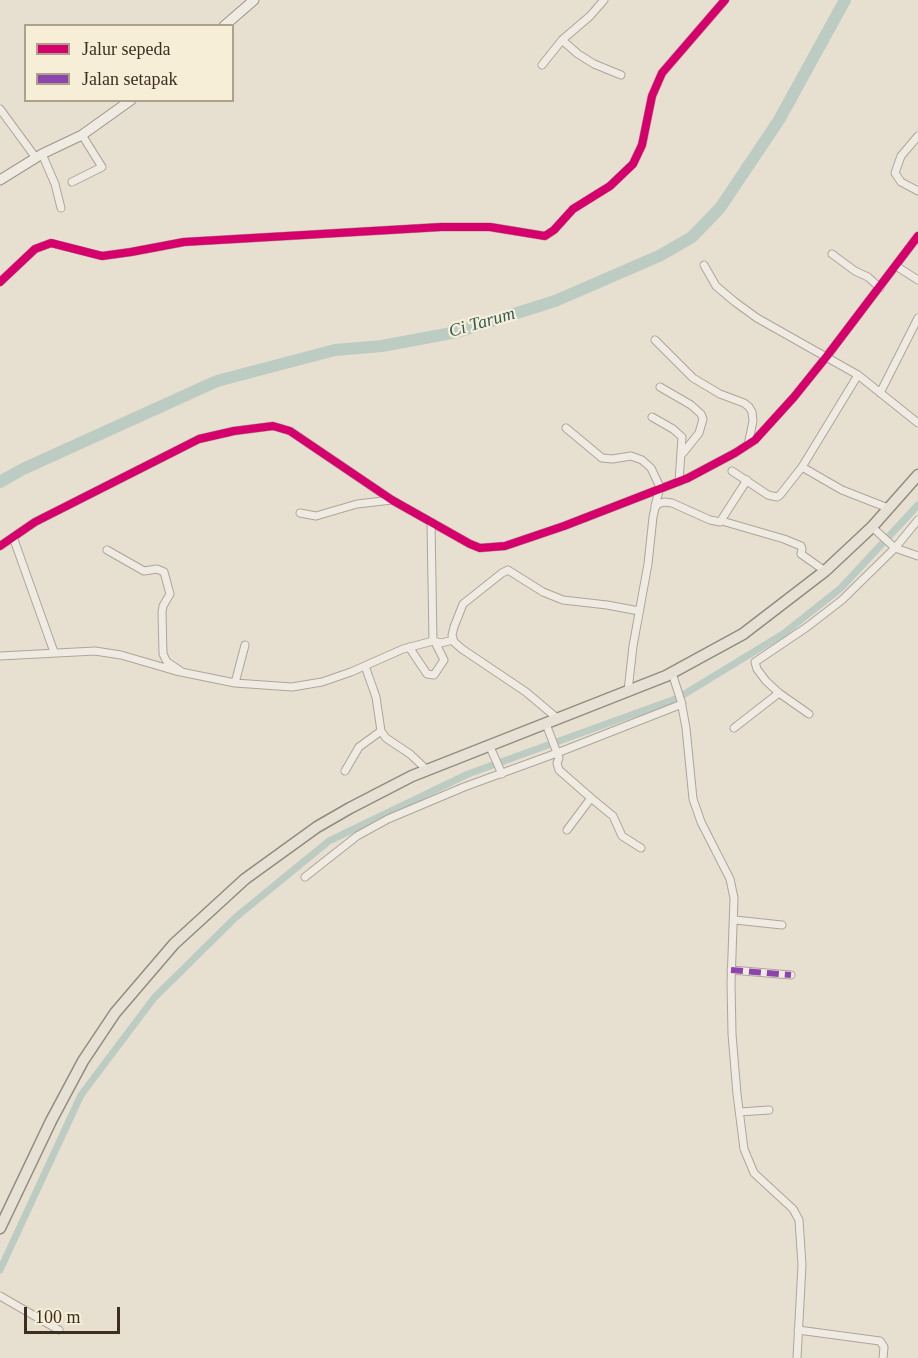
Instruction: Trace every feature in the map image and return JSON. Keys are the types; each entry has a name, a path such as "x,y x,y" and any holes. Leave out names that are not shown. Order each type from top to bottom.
{"main road":[{"path":"226,24 254,0"},
{"path":"0,180 39,156 82,135 128,102"},
{"path":"0,1228 83,1060 133,990 174,944 237,885 294,842 350,808 428,770 547,727 628,691 674,677 750,629 876,530 888,508 918,475"}],"street":[{"path":"542,65 562,40 590,16 604,0"},
{"path":"0,282 34,249 51,243 102,256 183,242 441,226 490,227 545,236 554,230 573,208 610,186 633,165 642,146 652,96 662,73 725,0"},
{"path":"562,40 594,64 621,75"},
{"path":"0,109 39,156 55,184 62,208"},
{"path":"72,182 102,167 82,135"},
{"path":"918,136 904,150 895,173 901,182 918,192"},
{"path":"0,546 41,518 199,439 264,427 290,431 392,500 430,523 480,548 496,548 564,526 679,482 748,446 769,426 827,357 918,236"},
{"path":"832,254 880,288"},
{"path":"704,265 716,286 735,302 757,318 858,375 918,423"},
{"path":"896,266 918,280"},
{"path":"880,393 918,318"},
{"path":"655,340 693,378 749,407 753,421 748,446"},
{"path":"732,471 768,495 777,497 802,467 858,375"},
{"path":"660,387 691,405 703,419 699,433 682,453"},
{"path":"652,417 680,433 683,444 679,482"},
{"path":"566,428 602,458 631,456 642,460 651,468 660,489 654,510 628,691"},
{"path":"802,467 842,490 888,508"},
{"path":"722,520 747,480"},
{"path":"300,513 316,516 357,504 392,500"},
{"path":"654,510 658,504 672,503 710,520 718,522 722,520 784,539 801,546 801,554 825,571"},
{"path":"809,714 780,693 762,676 755,662 824,615 864,580 892,546 918,520"},
{"path":"409,647 427,674 434,675 444,660 434,641 430,523"},
{"path":"876,530 892,546 918,556"},
{"path":"13,537 54,652"},
{"path":"107,550 144,571 161,570 164,572 170,594 162,612 163,654 167,662 183,673"},
{"path":"559,720 526,692 462,649 453,640 454,627 463,604 507,570 543,592 562,600 639,611"},
{"path":"0,656 78,650 108,652 183,673 235,683 302,686 327,680 409,647 434,641 441,643 453,640"},
{"path":"235,683 246,645"},
{"path":"152,665 163,654"},
{"path":"365,666 376,697 381,731 386,738 410,754 428,770"},
{"path":"674,677 681,702 693,799 701,822 730,879 734,898 735,920 731,970 732,1034 744,1149 750,1167 756,1176 793,1209 799,1220 802,1265 797,1358"},
{"path":"734,728 780,693"},
{"path":"305,877 370,828 501,771 556,752 681,702"},
{"path":"547,727 560,770 613,816 622,836 641,848"},
{"path":"345,771 359,747 381,731"},
{"path":"491,749 501,771"},
{"path":"567,830 591,798"},
{"path":"735,920 782,925"},
{"path":"731,970 791,975"},
{"path":"740,1112 769,1110"},
{"path":"0,1296 58,1330"},
{"path":"798,1330 880,1341 884,1347 884,1358"}],"waterway":[{"name":"Ci Tarum","path":"0,482 23,469 217,381 335,350 382,346 457,332 555,301 659,256 692,237 720,208 779,120 845,0"},
{"path":"0,1270 81,1095 154,998 236,917 329,841 468,774 678,698 783,634 841,588 918,505"}],"marked path":[{"path":"731,970 791,975"}],"cycle path":[{"path":"0,282 35,249 51,243 102,256 184,242 441,227 490,227 545,236 554,230 573,209 610,186 633,164 642,145 652,96 662,73 725,0"},
{"path":"0,546 35,522 199,439 234,431 273,426 290,431 392,500 470,544 480,548 505,546 564,526 688,478 755,440 827,356 918,236"}]}
